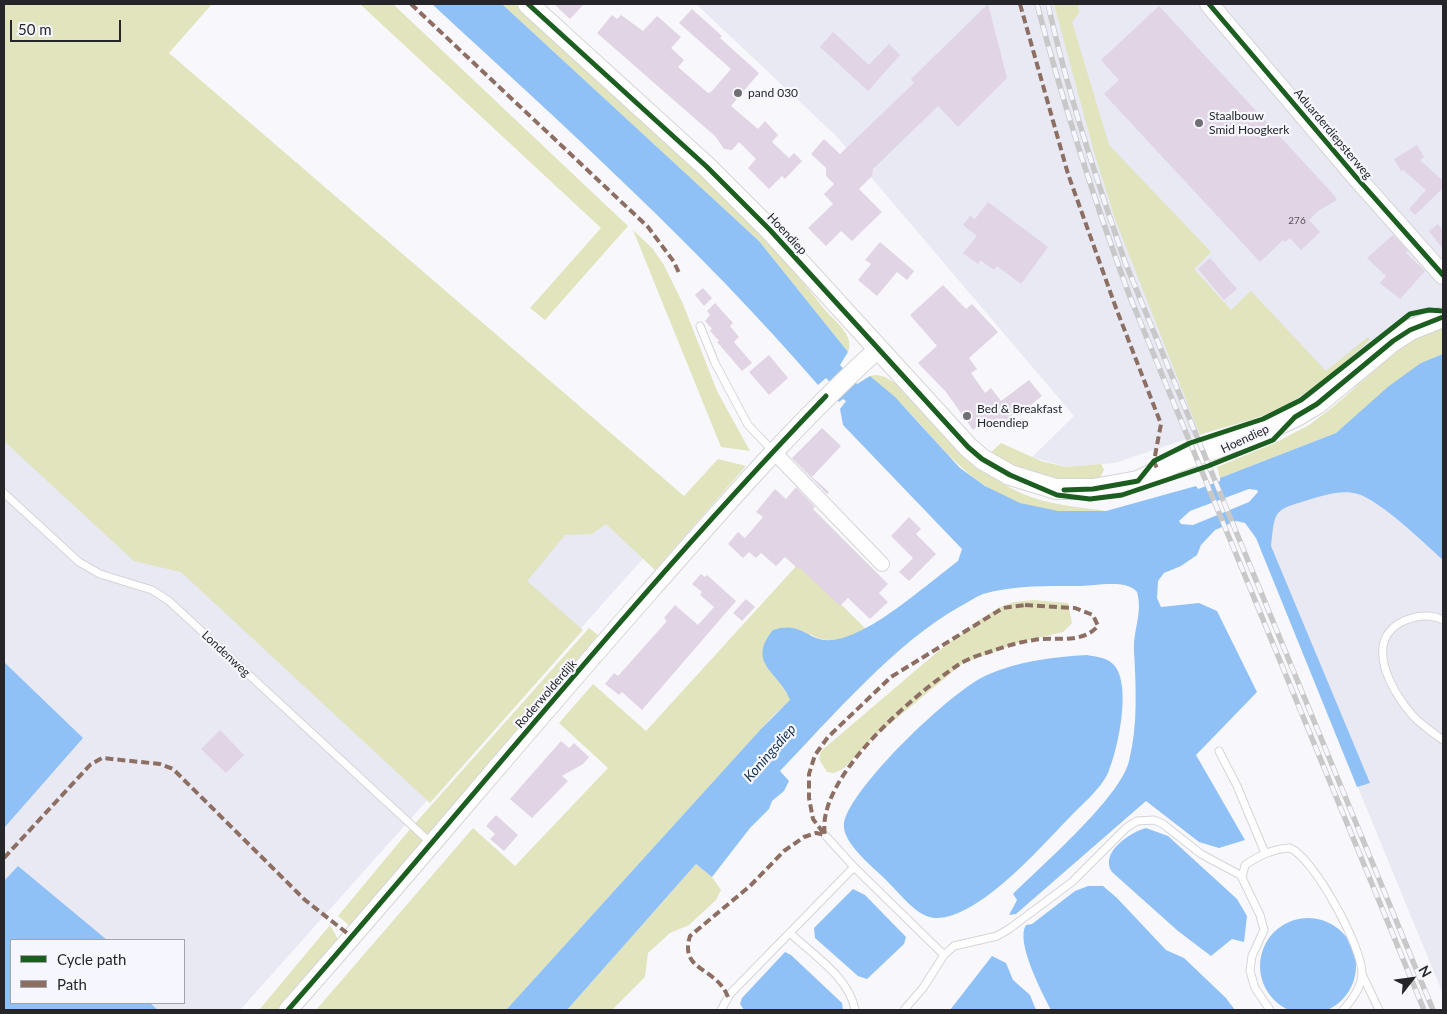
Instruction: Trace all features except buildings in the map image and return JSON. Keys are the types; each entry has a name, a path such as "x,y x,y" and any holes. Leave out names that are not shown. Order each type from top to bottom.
{"main road":[{"name":"Hoendiep","path":"528,4 707,167 763,223 938,416 982,459 1025,482 1070,490 1138,481 1177,462 1264,431 1295,417 1317,404 1393,341 1410,330 1443,317"}],"street":[{"name":"Aduarderdiepsterweg","path":"1209,4 1356,177 1443,275"},
{"name":"Roderwolderdijk","path":"288,1010 563,690 773,451 826,396 878,349"},
{"path":"773,451 882,564"}],"lane":[{"path":"700,326 715,363 748,425 773,451"},
{"name":"Londenweg","path":"4,493 79,562 100,574 152,590 169,601 431,844"},
{"path":"1443,620 1436,617 1417,616 1404,621 1390,632 1382,647 1384,668 1400,700 1415,718 1443,740"},
{"path":"1219,751 1237,786 1265,853"},
{"path":"904,1010 923,988 944,955 954,946 997,936 1015,925 1072,882 1115,838 1137,821 1154,820 1163,824 1201,854 1242,876 1260,915 1264,930 1252,956 1250,971 1255,988 1270,1010"},
{"path":"824,835 944,955"},
{"path":"1242,876 1245,864 1275,849 1290,848 1309,863 1359,953 1362,974 1380,1010"},
{"path":"721,1010 730,994 854,867"},
{"path":"790,933 840,980 853,997 855,1010"},
{"path":"1343,1010 1357,992 1362,974"}],"shaded area":[{"path":"4,4 122,49 682,515 240,1010 4,1010"},
{"path":"696,4 1443,4 1443,377 1335,389 1115,463 1066,467 1032,457 1074,416 836,136"},
{"path":"1348,475 1443,549 1443,994 1361,795 1267,552 1260,508"}],"green space":[{"path":"4,4 212,4 169,53 684,496 718,459 746,466 655,570 606,524 592,534 565,535 527,581 583,630 430,803 181,572 134,561 4,441"},
{"path":"360,4 393,4 628,226 545,320 530,308 601,228"},
{"path":"502,4 515,4 676,148 715,186 788,264 846,333 850,345 848,352 759,241"},
{"path":"1054,4 1078,4 1079,13 1072,22 1109,145 1211,252 1194,269 1231,310 1251,291 1326,371 1368,337 1370,340 1304,394 1259,417 1200,435 1115,219 1094,152"},
{"path":"633,230 652,248 664,265 683,304 717,391 750,451 721,447"},
{"path":"1443,325 1443,354 1421,363 1336,433 1220,478 1217,467 1277,442 1309,425 1333,407 1406,343"},
{"path":"870,376 885,377 900,386 960,451 994,478 1013,489 1043,501 1106,511 1056,511 1010,499 991,490 958,465 907,410"},
{"path":"1001,443 1041,461 1066,467 1101,464 1104,470 1100,478 1088,486 1027,475 990,453"},
{"path":"799,563 866,629 845,638 831,640 817,638 810,634 785,690 791,700 773,716 506,1010 316,1010 473,828 515,866 608,768 559,723 593,684 646,731"},
{"path":"1034,600 1068,603 1072,623 1063,632 1014,644 962,664 873,738 843,769 834,773 827,772 819,759 821,751 936,653 998,608 1014,602"},
{"path":"589,628 598,635 535,715 424,840 351,927 338,916 411,828"},
{"path":"696,864 712,877 721,890 716,900 689,925 670,933 648,953 645,977 612,1010 567,1010"},
{"path":"330,925 339,941 281,1010 259,1010"}],"water":[{"name":"Koningsdiep","path":"432,4 502,4 759,241 848,352 840,365 857,384 870,376 895,397 960,468 985,486 1020,503 1058,511 1106,511 1196,486 1198,489 1220,481 1220,478 1336,433 1389,386 1421,363 1443,354 1443,560 1390,513 1358,494 1345,492 1325,495 1286,507 1277,514 1273,526 1271,546 1370,783 1357,787 1256,538 1245,523 1236,521 1215,530 1201,545 1197,555 1181,566 1164,573 1158,581 1157,598 1161,607 1199,603 1217,611 1257,692 1196,755 1245,840 1219,848 1199,842 1146,801 1016,914 1009,915 1017,900 1013,894 1096,812 1123,776 1129,761 1134,734 1136,693 1134,643 1139,600 1137,592 1132,588 1118,584 1032,587 995,591 977,597 935,622 911,640 842,705 780,771 789,781 784,791 772,801 769,809 750,828 712,877 696,864 567,1010 506,1010 761,729 790,700 786,691 764,660 765,642 773,630 783,628 798,629 823,640 846,637 879,620 914,596 958,561 962,549 843,425 840,409 846,401 843,399 839,402 835,397 839,392 826,378 818,385 773,334 679,236","holes":["1249,489 1257,490 1258,492 1249,502 1193,525 1181,524 1179,521 1190,511"]},
{"path":"1087,655 1111,662 1119,674 1122,687 1122,718 1116,749 1105,779 1025,864 988,895 952,916 935,918 921,913 852,846 844,830 844,823 850,807 864,787 905,742 928,719 971,684 987,675 1011,666"},
{"path":"4,662 83,738 4,828"},
{"path":"1146,828 1168,836 1237,899 1247,916 1244,942 1232,939 1211,956 1178,931 1112,872 1109,865 1110,858 1118,844 1139,830"},
{"path":"18,866 106,939 10,939 10,1004 151,1004 158,1010 4,1010 4,881"},
{"path":"1088,886 1103,886 1117,898 1166,950 1184,958 1226,998 1235,1010 1051,1010 1027,954 1024,943 1026,925 1032,924 1075,891"},
{"path":"853,889 865,895 906,937 904,944 867,979 858,976 815,938 814,928"},
{"path":"1308,918 1326,922 1342,932 1352,948 1356,966 1352,984 1342,1000 1326,1010 1308,1014 1290,1010 1274,1000 1264,984 1260,966 1264,948 1274,932 1290,922"},
{"path":"785,952 791,955 842,1003 843,1010 744,1010 740,1004 742,998"},
{"path":"992,956 1006,963 1013,980 1030,995 1036,1010 950,1010"}],"railway":[{"path":"1037,4 1057,78 1080,151 1130,297 1424,1010"},
{"path":"1048,4 1073,101 1125,262 1433,1010"}],"marked path":[{"path":"411,4 648,227 674,262 679,273"},
{"path":"1020,4 1068,174 1116,308 1161,424 1154,461 1158,471"},
{"path":"1025,605 1075,608 1093,615 1098,626 1084,636 1076,638 1034,640 1000,648 965,661 940,678 894,717 851,764 836,788 826,813 825,835 813,819 809,798 809,774 815,755 828,737 891,677 1003,608 1025,605"},
{"path":"4,858 90,765 102,758 160,764 173,769 305,900 352,937"},
{"path":"728,997 715,979 694,963 688,948 690,936 750,886 784,851 804,837 816,833 825,835"}],"cycle path":[{"path":"528,4 707,167 770,230 968,447 982,459 1010,475 1057,495 1090,499 1122,495 1208,466 1273,440 1295,417 1317,404 1393,341 1410,330 1443,317"},
{"path":"1209,4 1356,177 1443,275"},
{"path":"1064,490 1093,489 1138,481 1154,461 1190,443 1263,419 1301,400 1410,314 1429,310 1443,311"},
{"path":"288,1010 687,546 826,396"}],"place":[{"name":"pand 030","path":"738,93"},
{"name":"Staalbouw Smid Hoogkerk","path":"1199,123"},
{"name":"Bed & Breakfast Hoendiep","path":"967,416"}]}
